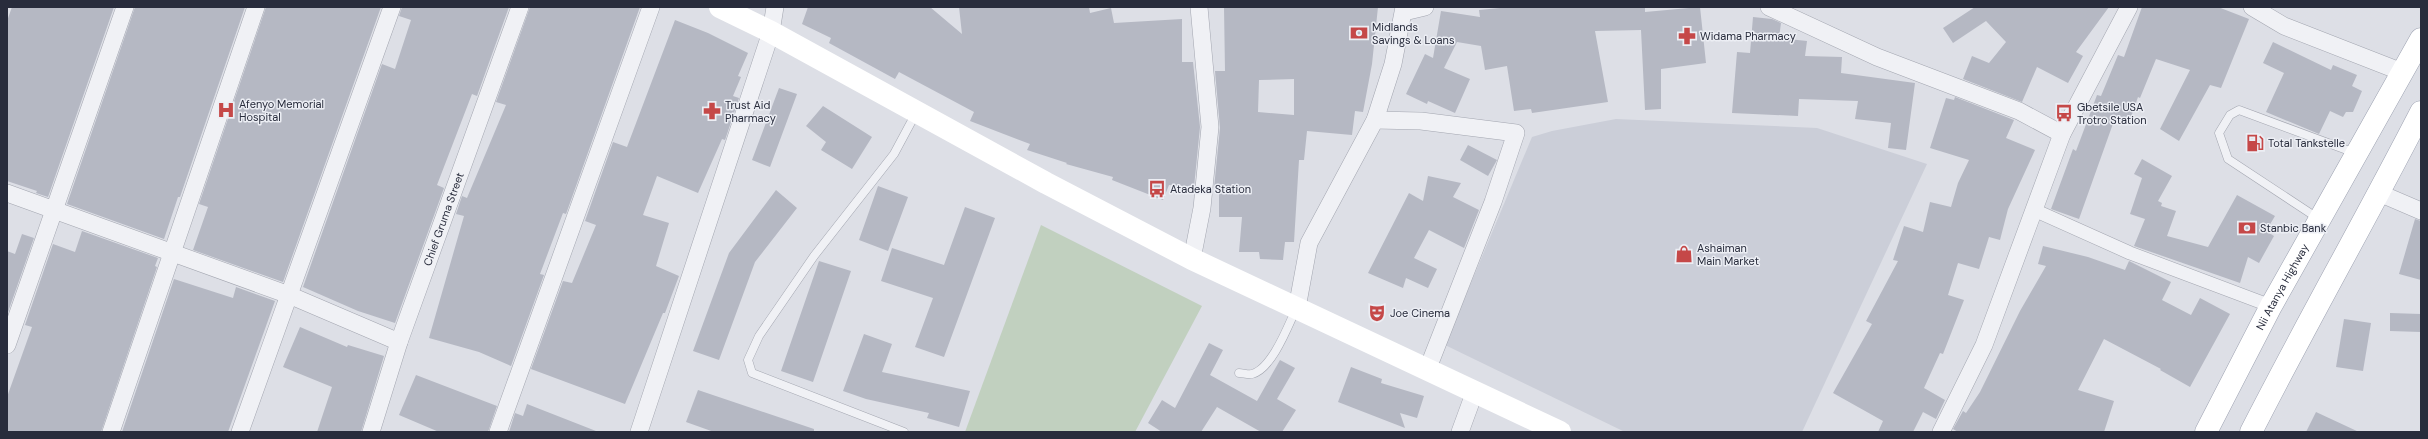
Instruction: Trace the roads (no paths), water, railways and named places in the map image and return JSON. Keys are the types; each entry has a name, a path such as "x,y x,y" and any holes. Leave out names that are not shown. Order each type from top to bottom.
{"main road":[{"path":"720,7 771,32 1046,184 1192,259 1428,368 1560,432"},
{"name":"Nii Atanya Highway","path":"2206,432 2271,306 2421,39"},
{"path":"2251,432 2308,320 2379,193 2421,112"}],"street":[{"path":"7,345 125,7"},
{"path":"111,432 256,7"},
{"path":"240,432 392,7"},
{"name":"Chief Gruma Street","path":"371,432 399,342 520,7"},
{"path":"498,432 651,7"},
{"path":"639,432 771,32 774,7"},
{"path":"1192,259 1202,208 1210,127 1199,7"},
{"path":"1297,308 1310,244 1375,120 1393,64 1404,9 1425,7"},
{"path":"1769,7 1877,57 2019,111 2062,134"},
{"path":"1941,432 1984,345 2062,134 2129,7"},
{"path":"2252,7 2284,26 2402,72"},
{"path":"1375,120 1421,121 1516,133 1493,202 1428,368"},
{"path":"7,193 171,254 289,295 399,342"},
{"path":"2379,193 2421,210"},
{"path":"2034,210 2130,253 2271,306"},
{"path":"1460,432 1475,391"}],"lane":[{"path":"2320,220 2228,160 2219,133 2230,115 2239,110 2357,154"},
{"path":"904,432 752,373 748,360 759,336 814,256 894,154 916,112"},
{"path":"1239,373 1252,374 1260,369 1275,352 1297,308"}],"place":[{"name":"Midlands Savings & Loans","path":"1359,33"},
{"name":"Widama Pharmacy","path":"1687,36"},
{"name":"Afenyo Memorial Hospital","path":"226,110"},
{"name":"Trust Aid Pharmacy","path":"712,111"},
{"name":"Gbetsile USA Trotro Station","path":"2064,113"},
{"name":"Total Tankstelle","path":"2255,143"},
{"name":"Atadeka Station","path":"1157,189"},
{"name":"Stanbic Bank","path":"2247,228"},
{"name":"Ashaiman Main Market","path":"1684,254"},
{"name":"Joe Cinema","path":"1377,313"}]}
